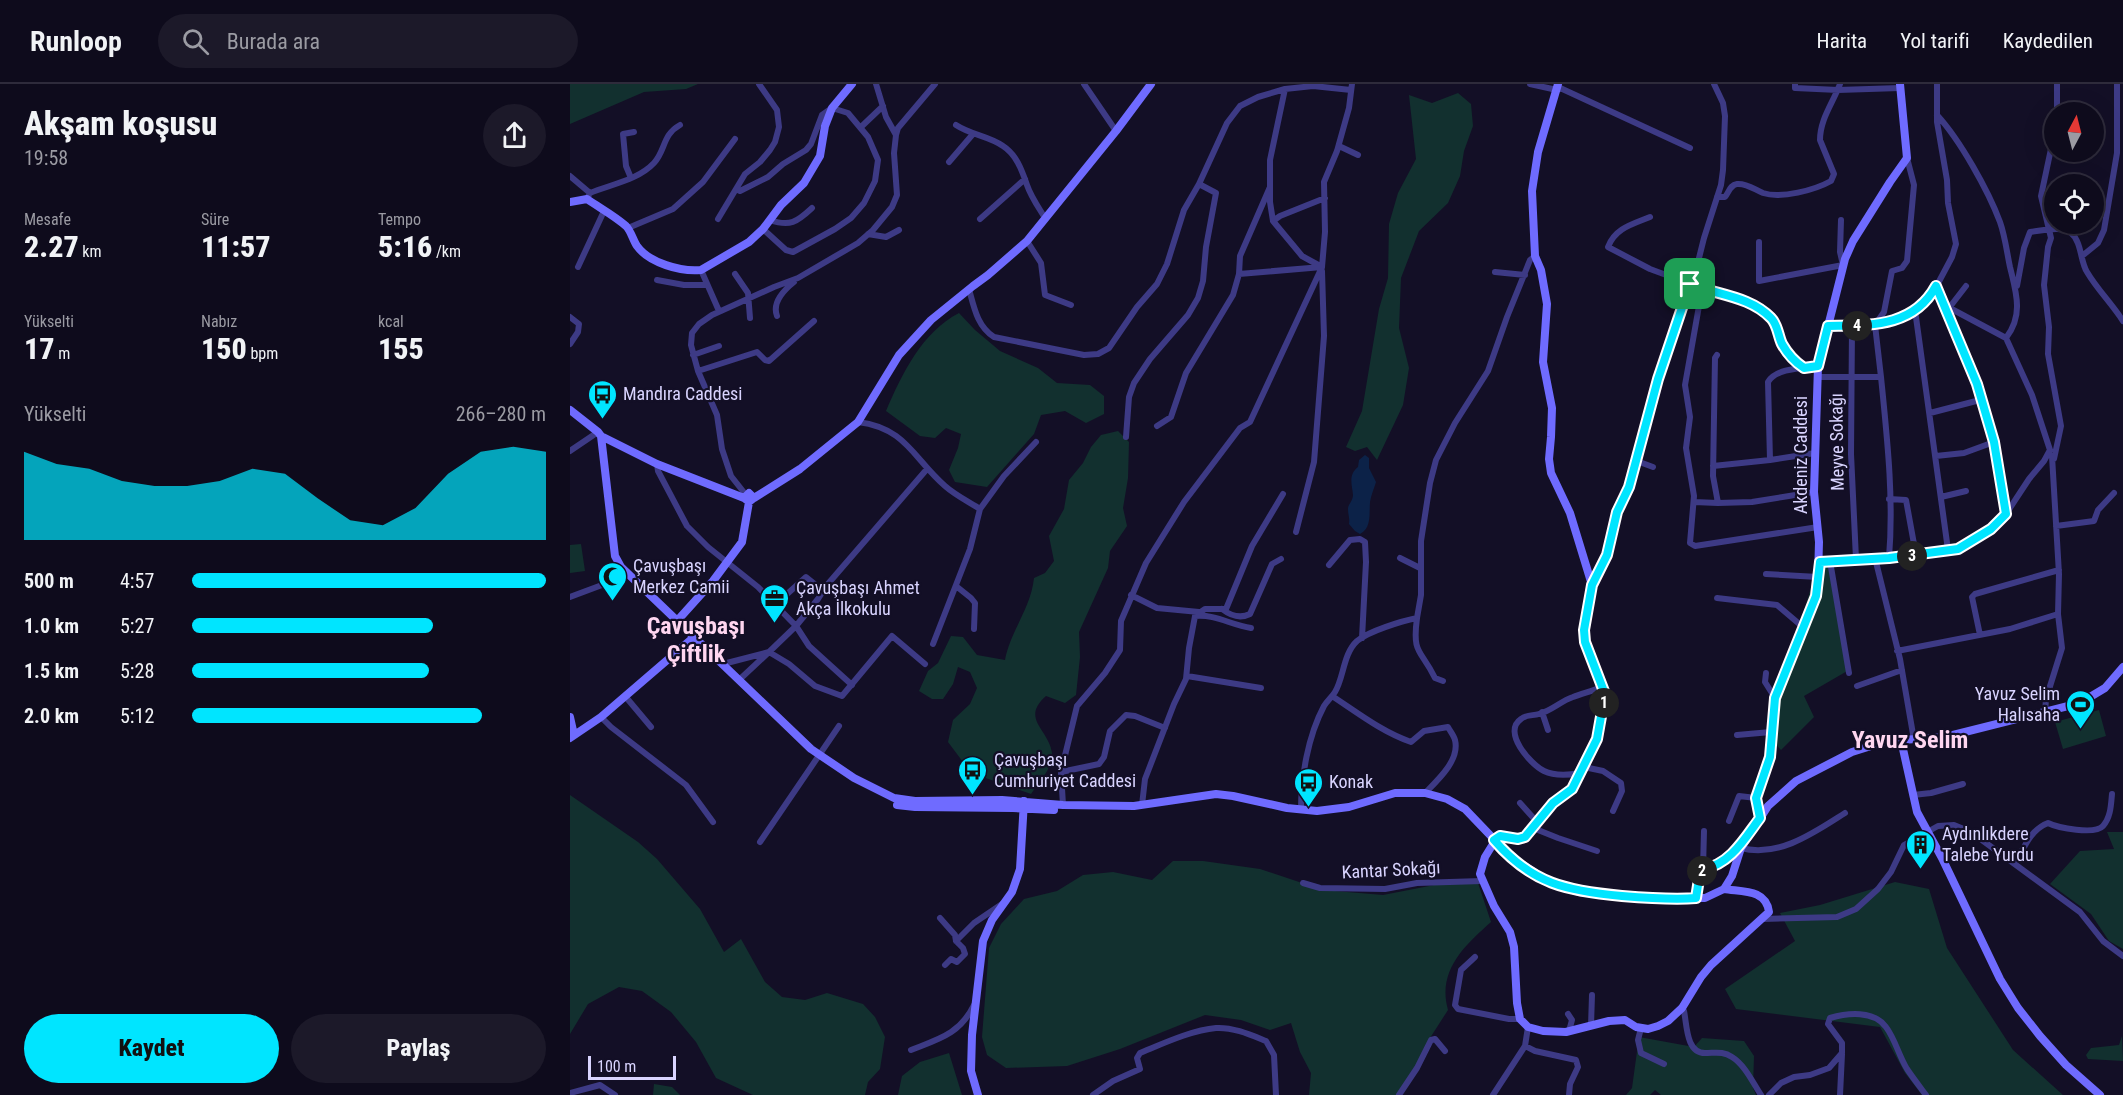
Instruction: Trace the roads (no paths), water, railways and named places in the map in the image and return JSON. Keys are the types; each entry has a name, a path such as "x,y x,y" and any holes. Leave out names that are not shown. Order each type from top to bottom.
{"street":[{"path":"718,219 745,174 760,162 775,142 779,127 777,110 762,92 759,84"},
{"path":"736,189 740,191 768,177 806,150 811,144 822,115 832,108 852,84"},
{"path":"876,84 886,117 896,135"},
{"path":"677,621 742,542 748,498 731,476 722,449 717,415 693,355 692,333 699,324 719,311 798,278 858,243 868,234 892,207 897,195 894,153 898,128 935,84"},
{"path":"1084,84 1116,131"},
{"path":"570,410 599,434 657,464 748,498 800,469 858,422 899,355 931,320 1027,241 1151,84"},
{"path":"1530,84 1558,87 1690,148"},
{"path":"1714,84 1723,103 1725,116 1723,170 1717,197 1695,274 1658,379 1634,460 1629,487 1617,512 1607,555 1592,585 1584,630 1585,642 1604,686 1605,694 1597,739 1572,789 1553,803 1521,838 1500,836 1494,840 1485,857 1480,874 1510,932 1514,947 1520,1019 1528,1027 1543,1031 1569,1031 1609,1021 1625,1020 1648,1029 1668,1021 1682,1008 1701,976 1766,915 1768,903 1761,895 1724,889"},
{"path":"1795,84 1795,88 1900,86 1907,158 1914,185 1907,261 1902,268 1892,271 1884,312 1875,326 1888,446 1891,538 1889,558"},
{"path":"1828,326 1875,326 1908,315 1924,303 1952,257 1956,244 1948,203 1947,180 1937,115 1937,84"},
{"path":"2057,84 2057,102"},
{"path":"2082,256 2098,243 2103,235 2120,153 2117,84"},
{"path":"969,289 978,319 994,337 1084,355 1098,354 1113,342 1161,278 1181,218 1233,113 1249,100 1284,89 1312,86 1352,87 1339,146 1324,182 1322,267 1324,336 1314,462 1296,532"},
{"path":"1558,87 1538,152 1532,191 1535,256 1541,270 1547,304 1543,362 1552,408 1550,466 1558,490 1570,513 1592,585"},
{"path":"1717,197 1725,197 1731,187 1736,184 1747,185 1766,194 1779,195 1831,181 1834,174 1820,140 1820,134 1822,123 1839,87"},
{"path":"1284,89 1270,160 1273,221 1302,256 1322,267"},
{"path":"861,127 883,106"},
{"path":"763,229 780,245 793,252 835,229 857,212 871,192 878,160 876,153 861,127 848,113 832,108"},
{"path":"570,176 604,211 628,228 638,247 645,254 663,263 692,271 701,270 749,242 763,229 781,205 804,183 820,156 825,126 832,108"},
{"path":"1937,115 1953,133 2000,223 2017,291 2018,310 2012,331 2006,338"},
{"path":"570,202 642,174 656,161 665,138 680,124"},
{"path":"956,125 973,134 997,142 1007,149 1018,162 1045,218"},
{"path":"631,178 626,166 623,134 633,132"},
{"path":"949,162 973,134"},
{"path":"628,228 673,209 702,183 735,139"},
{"path":"1339,146 1358,155"},
{"name":"Akdeniz Caddesi","path":"1756,798 1770,757 1775,698 1816,596 1820,562 1814,492 1818,366 1843,265 1853,242 1907,158"},
{"path":"980,219 1025,179"},
{"path":"2044,182 2041,196 2044,213"},
{"path":"1126,437 1129,397 1134,383 1150,359 1188,315 1202,290 1206,247 1216,193 1199,184"},
{"path":"1157,426 1171,417 1186,373 1233,296 1239,274 1240,256 1270,187"},
{"path":"1273,221 1324,198"},
{"path":"770,220 783,225 792,223 812,208"},
{"path":"578,267 604,211"},
{"path":"1650,217 1617,232 1611,238 1608,247 1628,259 1702,289 1733,296 1760,309 1773,319 1782,343 1797,363 1804,368"},
{"path":"1759,242 1757,276 1759,281 1843,265 1840,252 1841,220"},
{"path":"868,234 885,237 899,230"},
{"path":"2017,291 2022,257 2030,232 2044,231"},
{"path":"2045,712 2046,699 2062,648 2058,614 2059,570 2054,459 2061,426 2048,354 2049,327 2044,296 2050,234"},
{"path":"2072,234 2078,243 2085,270 2123,321"},
{"path":"1027,241 1041,263 1045,295 1071,304"},
{"path":"1443,681 1435,678 1429,664 1416,647 1415,636 1421,595 1420,568 1424,522 1430,483 1436,460 1455,423 1488,371 1530,260 1535,256"},
{"path":"1239,274 1322,267"},
{"path":"1063,805 1061,772 1077,706 1105,673 1120,650 1121,621 1146,562 1184,502 1240,428 1250,422 1322,267"},
{"path":"701,270 719,311"},
{"path":"1496,272 1525,275"},
{"path":"735,274 748,293 750,318"},
{"path":"777,316 775,311 782,293 798,278"},
{"path":"657,280 684,285 707,285"},
{"path":"1936,286 1972,369 1994,442 2006,514"},
{"path":"1947,307 1966,286"},
{"path":"1702,289 1685,385 1690,417 1686,448 1694,502 1690,541 1695,546 1818,527"},
{"path":"1947,307 2006,338 2032,395 2054,459"},
{"path":"1915,310 1948,550"},
{"path":"570,317 579,324 578,332 570,344"},
{"path":"698,371 757,352 769,361 814,321"},
{"name":"Meyve Sokağı","path":"1852,326 1851,454 1856,559"},
{"path":"693,355 719,346"},
{"path":"1717,355 1715,358 1713,466 1718,503"},
{"path":"1770,460 1768,382 1772,376 1779,373 1818,366"},
{"path":"1817,377 1881,377"},
{"path":"1930,413 1980,400"},
{"path":"858,422 874,424 895,435 909,445 927,469 947,488 980,509"},
{"path":"570,451 599,434"},
{"path":"599,434 615,556 625,572 819,754 886,796 905,801 1138,806 1216,794 1301,810 1332,810 1395,794 1425,793 1447,799 1465,809 1521,865 1566,889 1644,898 1696,898 1713,895 1724,889 1732,876 1743,844 1760,818 1777,796 1807,775 1864,747 1887,741 1945,737 2089,699 2106,688 2123,667"},
{"path":"933,644 970,549 980,509 1004,476 1036,441"},
{"path":"1936,456 1964,453 1994,442"},
{"path":"1820,562 1916,555 1958,549 1969,544 1991,529 2006,514 2050,450"},
{"path":"1713,466 1815,453"},
{"path":"1634,460 1653,467"},
{"path":"657,464 658,471 687,526 708,547 776,604 796,626 809,646 852,685"},
{"path":"739,680 796,626 927,469"},
{"path":"1941,497 1966,491"},
{"path":"1694,502 1752,502 1814,492"},
{"path":"2056,526 2094,520 2098,510 2114,493"},
{"path":"1138,806 1145,779 1187,676 1197,614 1205,609 1226,609 1252,546 1283,494"},
{"path":"1889,499 1906,500 1916,555"},
{"path":"1329,565 1350,540 1360,539 1365,542 1362,639"},
{"path":"1400,558 1420,568"},
{"path":"1875,558 1898,651 1914,740"},
{"path":"1221,609 1231,615 1244,617 1250,614 1272,564 1281,559"},
{"path":"1830,561 1849,673"},
{"path":"1980,635 1972,597 1975,594 2059,570"},
{"path":"570,597 602,585 625,572"},
{"path":"1766,574 1818,577"},
{"path":"776,604 806,577 822,593"},
{"path":"956,586 975,603 974,629"},
{"path":"1131,595 1157,608 1207,615 1234,625 1251,628"},
{"path":"1717,598 1777,605 1804,628"},
{"path":"1898,651 2010,629 2058,614"},
{"path":"1301,810 1301,785 1318,721 1324,704 1335,692 1350,650 1358,641 1376,632 1418,618"},
{"path":"723,664 770,652 789,664 815,686 842,696 892,636 925,664"},
{"path":"570,717 572,737 601,717 694,637"},
{"path":"1857,686 1902,670"},
{"path":"1766,673 1765,682 1775,698"},
{"path":"1187,676 1261,688"},
{"path":"1604,686 1574,696 1542,712 1523,717 1516,726 1515,734 1525,755 1533,765 1546,772 1567,774 1583,770 1603,771 1621,783 1622,790 1613,811"},
{"path":"625,696 651,727"},
{"path":"1332,696 1373,724 1396,737 1411,742 1424,731 1448,728 1455,740 1455,754 1442,776 1425,793"},
{"path":"1542,712 1548,730"},
{"path":"1061,772 1099,764 1104,758 1110,731 1116,722 1126,715 1130,714 1165,728"},
{"path":"601,717 611,728 686,784 713,822"},
{"path":"760,842 839,726"},
{"path":"1737,735 1771,732"},
{"path":"1901,740 1917,812 1942,858 1992,964 2013,1001 2046,1044 2100,1095"},
{"path":"1913,795 1931,793 1963,784"},
{"path":"2015,864 2039,826 2048,823 2063,829 2098,829 2104,825 2110,812 2112,794"},
{"path":"1729,821 1739,796 1756,798 1760,818"},
{"path":"1520,803 1535,825 1558,838 1597,851"},
{"path":"1024,805 1068,811 1126,810 1138,806"},
{"path":"978,1095 971,1071 983,941 992,920 1008,899 1020,869 1024,805"},
{"path":"1743,844 1752,851 1780,847 1799,840 1845,813"},
{"path":"1766,915 1837,917 1856,909 1878,890 1891,872 1904,845 1938,826 1954,825 1971,832 2080,912 2103,941 2123,956"},
{"path":"1696,898 1703,869 1704,831"},
{"path":"1703,869 1714,867 1743,844"},
{"name":"Kantar Sokağı","path":"1303,883 1320,888 1385,889 1417,883 1482,881"},
{"path":"956,941 974,923 1008,899"},
{"path":"940,918 955,935 956,941 965,954 957,962 951,959 945,965"},
{"path":"1475,957 1461,970 1455,1005 1458,1009 1520,1019"},
{"path":"1591,1026 1592,995"},
{"path":"911,1050 942,1038 959,1028 976,1000"},
{"path":"1682,1008 1691,1045 1697,1052 1717,1052 1730,1055 1737,1061 1761,1095"},
{"path":"1568,1014 1572,1020 1569,1031"},
{"path":"1840,1095 1842,1043 1828,1024 1830,1018 1862,1014 1879,1020 1886,1026 1907,1068 1926,1095"},
{"path":"1493,1095 1525,1046 1528,1027"},
{"path":"1093,1095 1113,1081 1140,1069 1137,1058 1140,1053 1175,1038 1217,1028 1247,1034 1266,1041 1274,1055 1276,1095"},
{"path":"1641,1028 1638,1040 1641,1053 1664,1064"},
{"path":"1399,1095 1417,1068 1431,1040 1435,1039 1444,1051"},
{"path":"1525,1046 1535,1051 1576,1060 1578,1067 1570,1084 1569,1095"},
{"path":"1769,1095 1781,1083 1794,1077 1829,1068 1842,1053"},
{"path":"570,1093 600,1085 615,1095"}],"water":[{"path":"1365,455 1369,458 1369,468 1376,482 1370,499 1368,524 1360,534 1349,524 1348,509 1353,497 1352,476 1358,467 1359,460"}],"place":[{"name":"Mandıra Caddesi","path":"602,420"},
{"name":"Çavuşbaşı Merkez Camii","path":"612,602"},
{"name":"Çavuşbaşı Ahmet Akça İlkokulu","path":"775,624"},
{"name":"Yavuz Selim Halısaha","path":"2081,730"},
{"name":"Çavuşbaşı Cumhuriyet Caddesi","path":"973,796"},
{"name":"Konak","path":"1308,808"},
{"name":"Aydınlıkdere Talebe Yurdu","path":"1921,870"}],"district":[{"name":"Çavuşbaşı Çiftlik","path":"696,640"},
{"name":"Yavuz Selim","path":"1910,740"}]}
